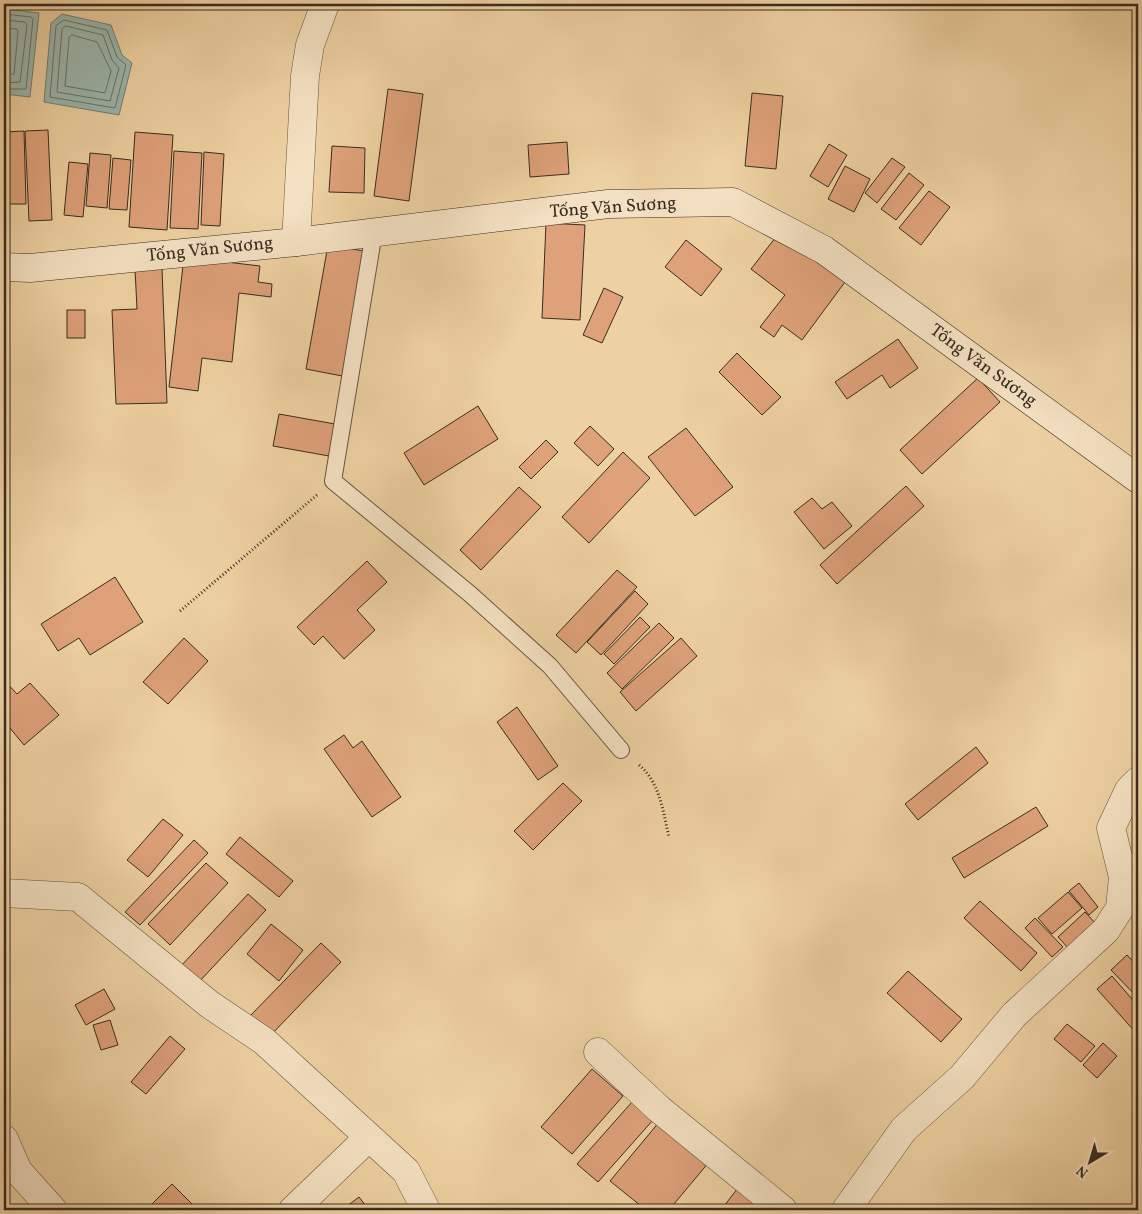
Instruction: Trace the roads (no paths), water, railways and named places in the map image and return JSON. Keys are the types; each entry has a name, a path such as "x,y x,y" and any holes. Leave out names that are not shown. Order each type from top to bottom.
{"street":[{"path":"296,242 304,76 310,44 325,4"},
{"name":"Tống Văn Sương","path":"4,267 30,268 296,242 608,204 733,202 824,250 1138,479"},
{"path":"846,1210 904,1129 962,1077 1014,1015 1106,930 1120,908 1124,877 1111,828 1129,790 1138,781"},
{"path":"4,893 78,897 202,998 264,1041 406,1171 426,1210"},
{"path":"598,1052 659,1109 783,1210"},
{"path":"294,1210 368,1138"},
{"path":"4,1140 18,1171 54,1210"}],"lane":[{"path":"374,232 333,482 470,594 550,666 621,750"}],"water":[{"path":"4,9 39,13 30,97 4,94"},
{"path":"62,14 111,25 122,55 132,63 119,115 44,102 51,23"}]}
